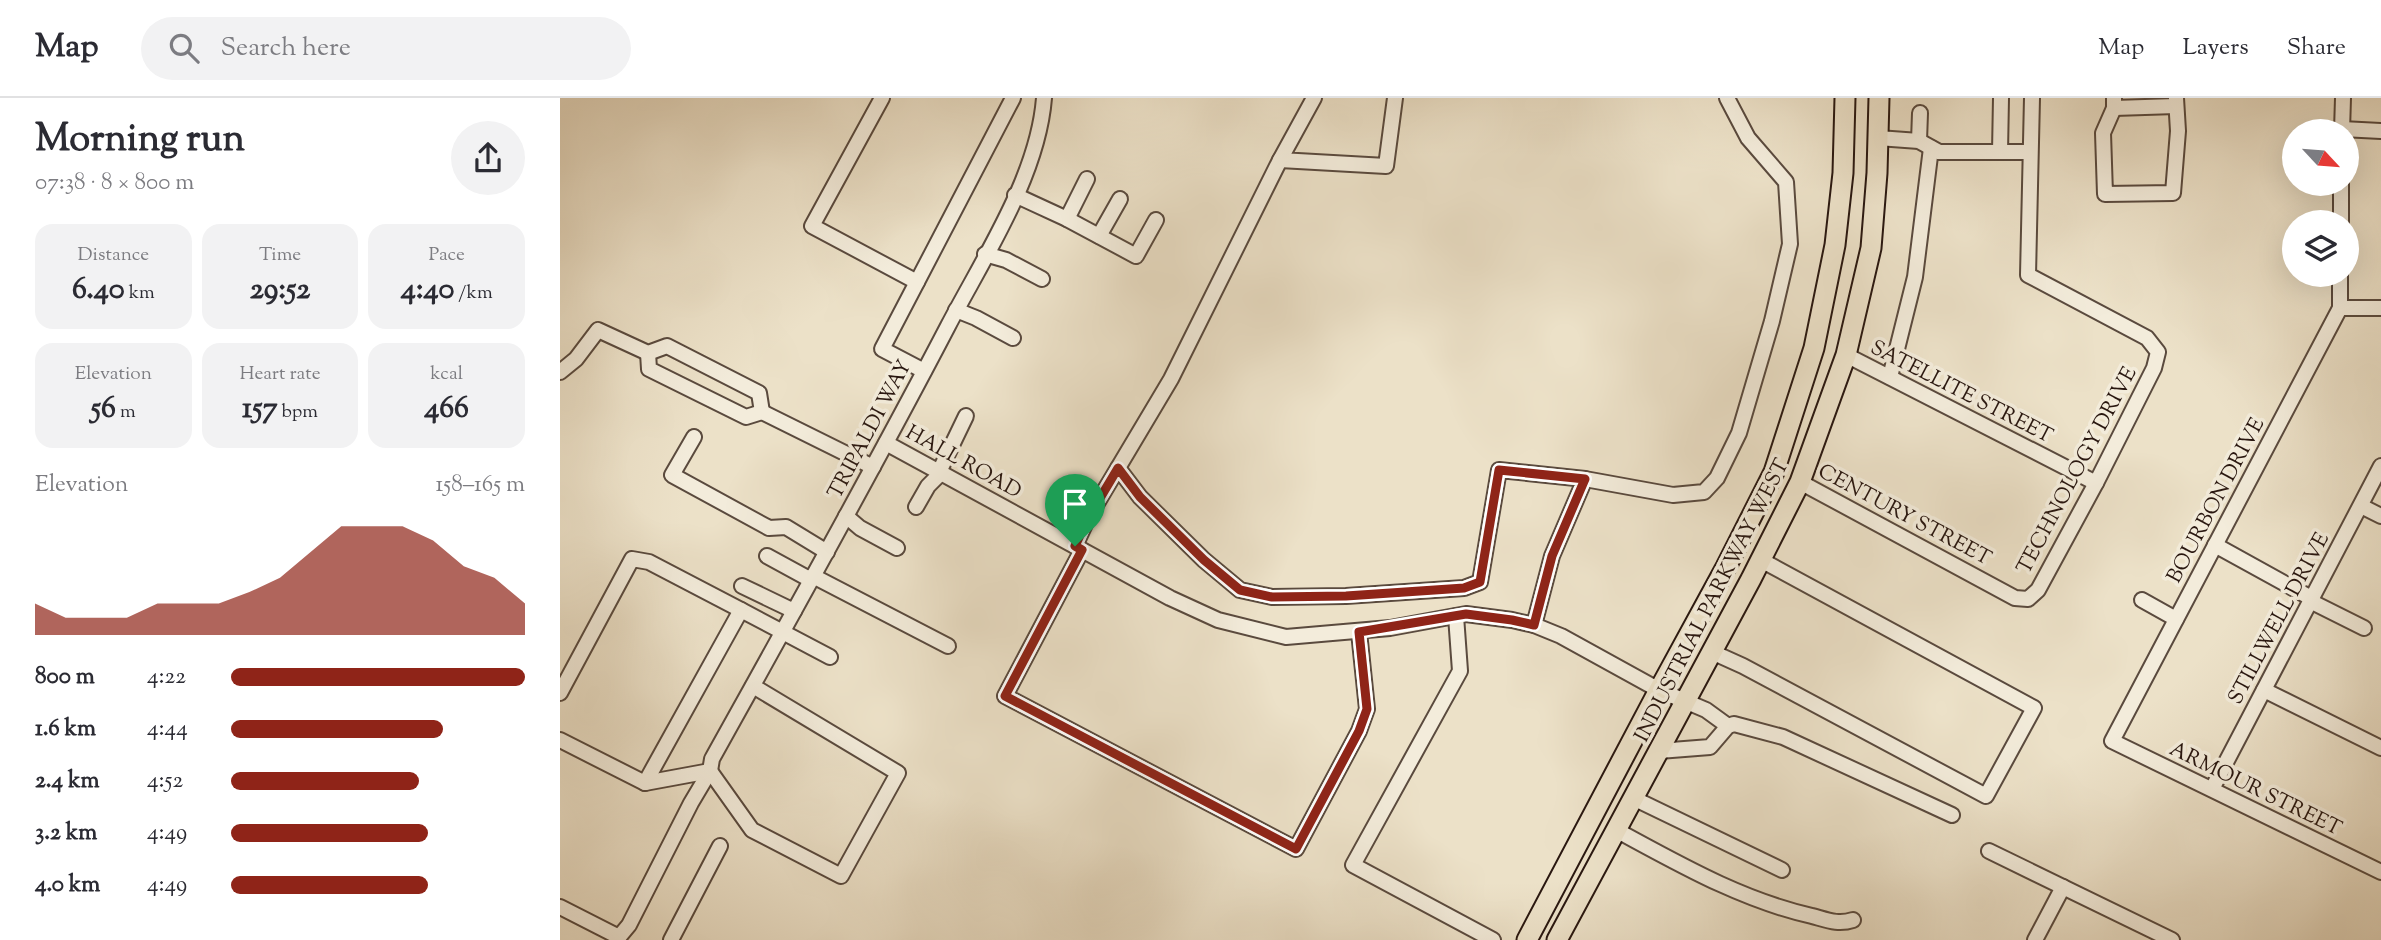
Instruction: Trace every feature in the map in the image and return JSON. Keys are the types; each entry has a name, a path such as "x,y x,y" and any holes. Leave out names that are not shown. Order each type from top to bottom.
{"main road":[{"name":"INDUSTRIAL PARKWAY WEST","path":"1527,940 1727,567 1774,472 1814,348 1835,245 1843,173 1845,98"},
{"name":"INDUSTRIAL PARKWAY WEST","path":"1557,940 1686,702 1800,482 1846,355 1871,248 1879,98"}],"street":[{"path":"882,98 812,226 917,282"},
{"path":"925,371 882,349 1013,98"},
{"path":"1032,98 1044,98"},
{"name":"TRIPALDI WAY","path":"618,939 629,925 710,771 712,759 925,371 1016,195 1030,163 1044,98"},
{"path":"1314,98 1280,160 1171,379 1087,520 1079,548 1005,696 1296,849 1359,731 1367,709 1359,632"},
{"path":"1280,160 1386,166 1395,98"},
{"path":"1118,468 1140,497 1204,560 1240,590 1272,597 1346,596 1464,588 1480,582 1499,470 1585,479 1673,495 1704,492 1717,478 1739,433 1772,321 1790,244 1786,183 1748,138 1727,98"},
{"path":"2000,152 2001,98"},
{"name":"TECHNOLOGY DRIVE","path":"2028,599 2038,590 2096,483 2154,368 2158,352 2147,338 2028,275 2032,98"},
{"path":"2342,119 2343,98"},
{"path":"2176,102 2178,131 2173,193 2105,194 2104,133 2114,103 2176,102"},
{"path":"1889,377 1915,278 1925,144 1920,113"},
{"path":"2359,130 2381,131"},
{"path":"1878,138 1925,144 1938,152 2031,152"},
{"path":"1067,219 1087,180"},
{"path":"1016,195 1136,256 1156,220"},
{"path":"1099,236 1120,199"},
{"path":"985,254 1006,260 1042,279"},
{"name":"BOURBON DRIVE","path":"2112,741 2340,308 2340,287"},
{"path":"2340,308 2381,308"},
{"path":"956,310 1013,338"},
{"path":"560,372 576,359 598,330 648,353 667,346 759,393 762,412"},
{"path":"648,353 649,369 746,417 762,412 873,467"},
{"name":"SATELLITE STREET","path":"1846,355 2096,483"},
{"path":"916,507 940,472 966,416"},
{"path":"694,437 672,475 769,528 786,527 827,552"},
{"name":"HALL ROAD","path":"886,443 1170,598 1219,620 1286,637 1359,632 1466,614 1512,620 1561,636 1659,690 1706,710 1727,726"},
{"name":"STILLWELL DRIVE","path":"2212,789 2381,466"},
{"path":"1534,625 1552,556 1585,479"},
{"name":"CENTURY STREET","path":"1800,482 2015,597 2028,599"},
{"path":"2361,506 2381,516"},
{"path":"846,516 860,528 897,548"},
{"path":"2215,545 2364,628"},
{"path":"767,556 948,646"},
{"path":"560,693 632,559 649,562 830,657"},
{"path":"1712,652 1986,796 2034,708 1761,560"},
{"path":"742,586 794,611"},
{"path":"2142,600 2176,619"},
{"path":"645,783 741,610"},
{"path":"1456,616 1460,671 1353,865 1493,940"},
{"path":"560,740 645,783 710,771 752,830 841,876 898,773 752,686"},
{"path":"2264,690 2381,748"},
{"path":"1659,751 1710,747 1727,726 1734,724 1783,737 1952,815"},
{"name":"ARMOUR STREET","path":"2112,741 2381,872"},
{"path":"1633,798 1782,870"},
{"path":"1616,830 1717,884 1794,912 1842,924 1853,920"},
{"path":"671,940 720,846"},
{"path":"1989,851 2172,940"},
{"path":"2035,940 2063,887"},
{"path":"560,906 618,939"}],"route":[{"path":"1118,468 1140,497 1204,560 1240,590 1272,597 1346,596 1464,588 1480,582 1499,470 1585,479 1552,556 1534,625 1466,614 1359,632 1367,709 1359,731 1296,849 1005,696 1082,550 1075,546 1118,468"}]}
